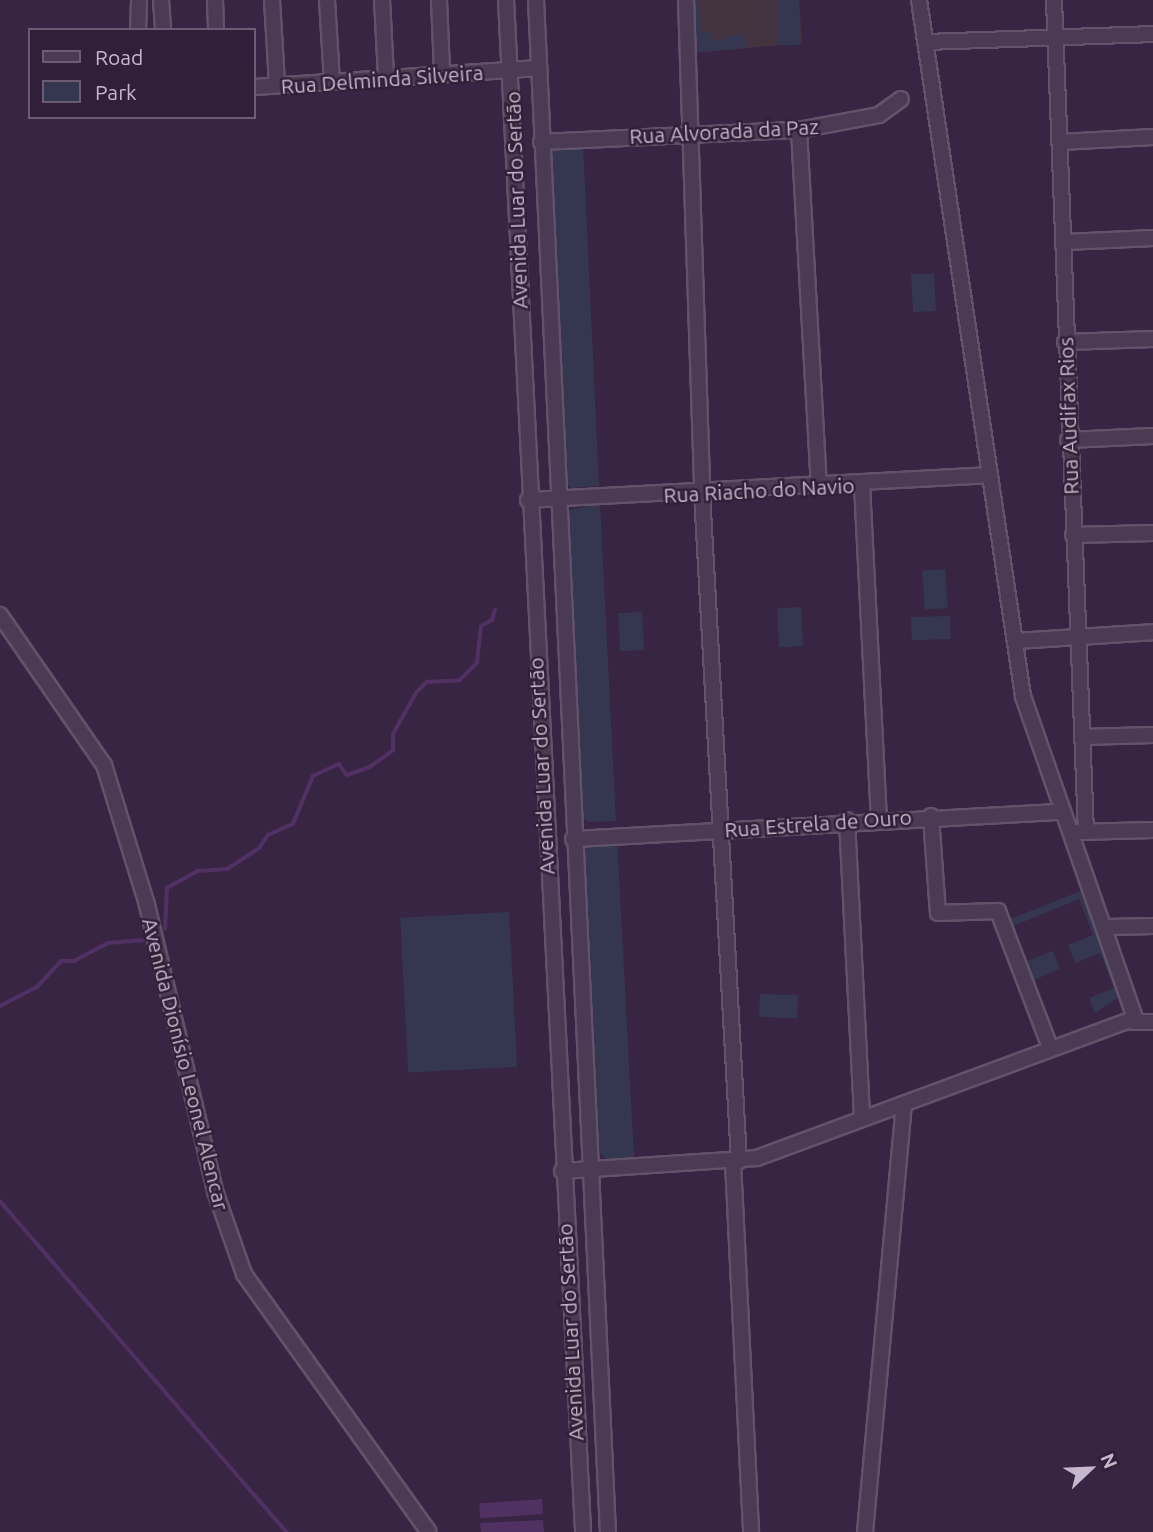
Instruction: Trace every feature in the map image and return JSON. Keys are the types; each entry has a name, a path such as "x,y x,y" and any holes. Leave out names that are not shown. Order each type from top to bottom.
{"street":[{"path":"138,28 139,0"},
{"path":"161,0 163,28"},
{"path":"215,0 216,28"},
{"path":"272,0 277,85"},
{"path":"327,0 332,82"},
{"path":"382,0 386,77"},
{"path":"439,0 442,73"},
{"name":"Avenida Luar do Sertão","path":"506,0 528,500 583,1532"},
{"name":"Avenida Luar do Sertão","path":"536,0 555,500 608,1532"},
{"path":"686,0 702,493 736,1161 751,1532"},
{"path":"919,0 989,475 1030,725 1063,812 1079,832 1134,1006 1133,1023"},
{"name":"Rua Audifax Rios","path":"1054,0 1065,242 1068,440 1079,636 1082,737 1079,832"},
{"path":"926,42 1153,34"},
{"name":"Rua Delminda Silveira","path":"256,88 538,68"},
{"name":"Rua Alvorada da Paz","path":"541,142 692,132 799,130 879,115 901,99"},
{"path":"799,130 819,487"},
{"path":"1060,142 1153,137"},
{"path":"1065,242 1153,238"},
{"path":"1065,342 1153,340"},
{"path":"1068,440 1153,436"},
{"name":"Rua Riacho do Navio","path":"528,500 862,485 989,475"},
{"path":"862,485 879,818"},
{"path":"1073,535 1153,533"},
{"name":"Avenida Dionísio Leonel Alencar","path":"0,615 104,765 147,905 215,1191 244,1274 429,1532"},
{"path":"1015,640 1153,632"},
{"path":"1082,737 1153,734"},
{"name":"Rua Estrela de Ouro","path":"573,839 879,818 1063,812"},
{"path":"931,816 938,913 998,911 1050,1047"},
{"path":"846,820 862,1118"},
{"path":"1079,832 1153,830"},
{"path":"1108,928 1153,926"},
{"path":"562,1171 736,1161 904,1104 1050,1047 1133,1023 1153,1022"},
{"path":"864,1532 904,1104"}],"shaded area":[{"path":"690,0 799,0 802,43 693,53"},
{"path":"542,1499 543,1514 480,1518 479,1503"},
{"path":"543,1520 544,1532 481,1532 480,1523"}],"green space":[{"path":"690,0 698,0 701,32 711,32 713,42 744,32 745,48 693,53"},
{"path":"778,0 799,0 799,45 778,45"},
{"path":"583,144 599,486 572,488 563,482 548,146"},
{"path":"934,273 936,311 913,312 911,274"},
{"path":"600,504 616,821 589,822 582,817 563,511"},
{"path":"945,569 948,608 925,610 922,571"},
{"path":"801,607 803,646 779,647 777,608"},
{"path":"642,612 644,650 620,651 618,613"},
{"path":"950,616 951,639 912,640 911,617"},
{"path":"617,839 634,1158 606,1159 599,1152 583,847"},
{"path":"1081,891 1121,996 1095,1013 1089,998 1114,988 1100,953 1075,963 1068,945 1093,935 1079,899 1013,926 1027,961 1053,951 1060,969 1034,980 1045,1016 1008,920"},
{"path":"509,912 517,1067 408,1072 400,918"},
{"path":"760,994 798,995 797,1018 759,1017"}],"waterway":[{"path":"165,929 167,888 198,871 227,869 259,848 268,835 293,824 313,776 339,764 347,775 370,767 393,750 393,734 416,693 427,682 460,680 477,663 481,626 492,620 495,610"},
{"path":"0,1006 37,987 61,961 74,961 108,943 146,940"},
{"path":"0,1201 287,1532"}]}
